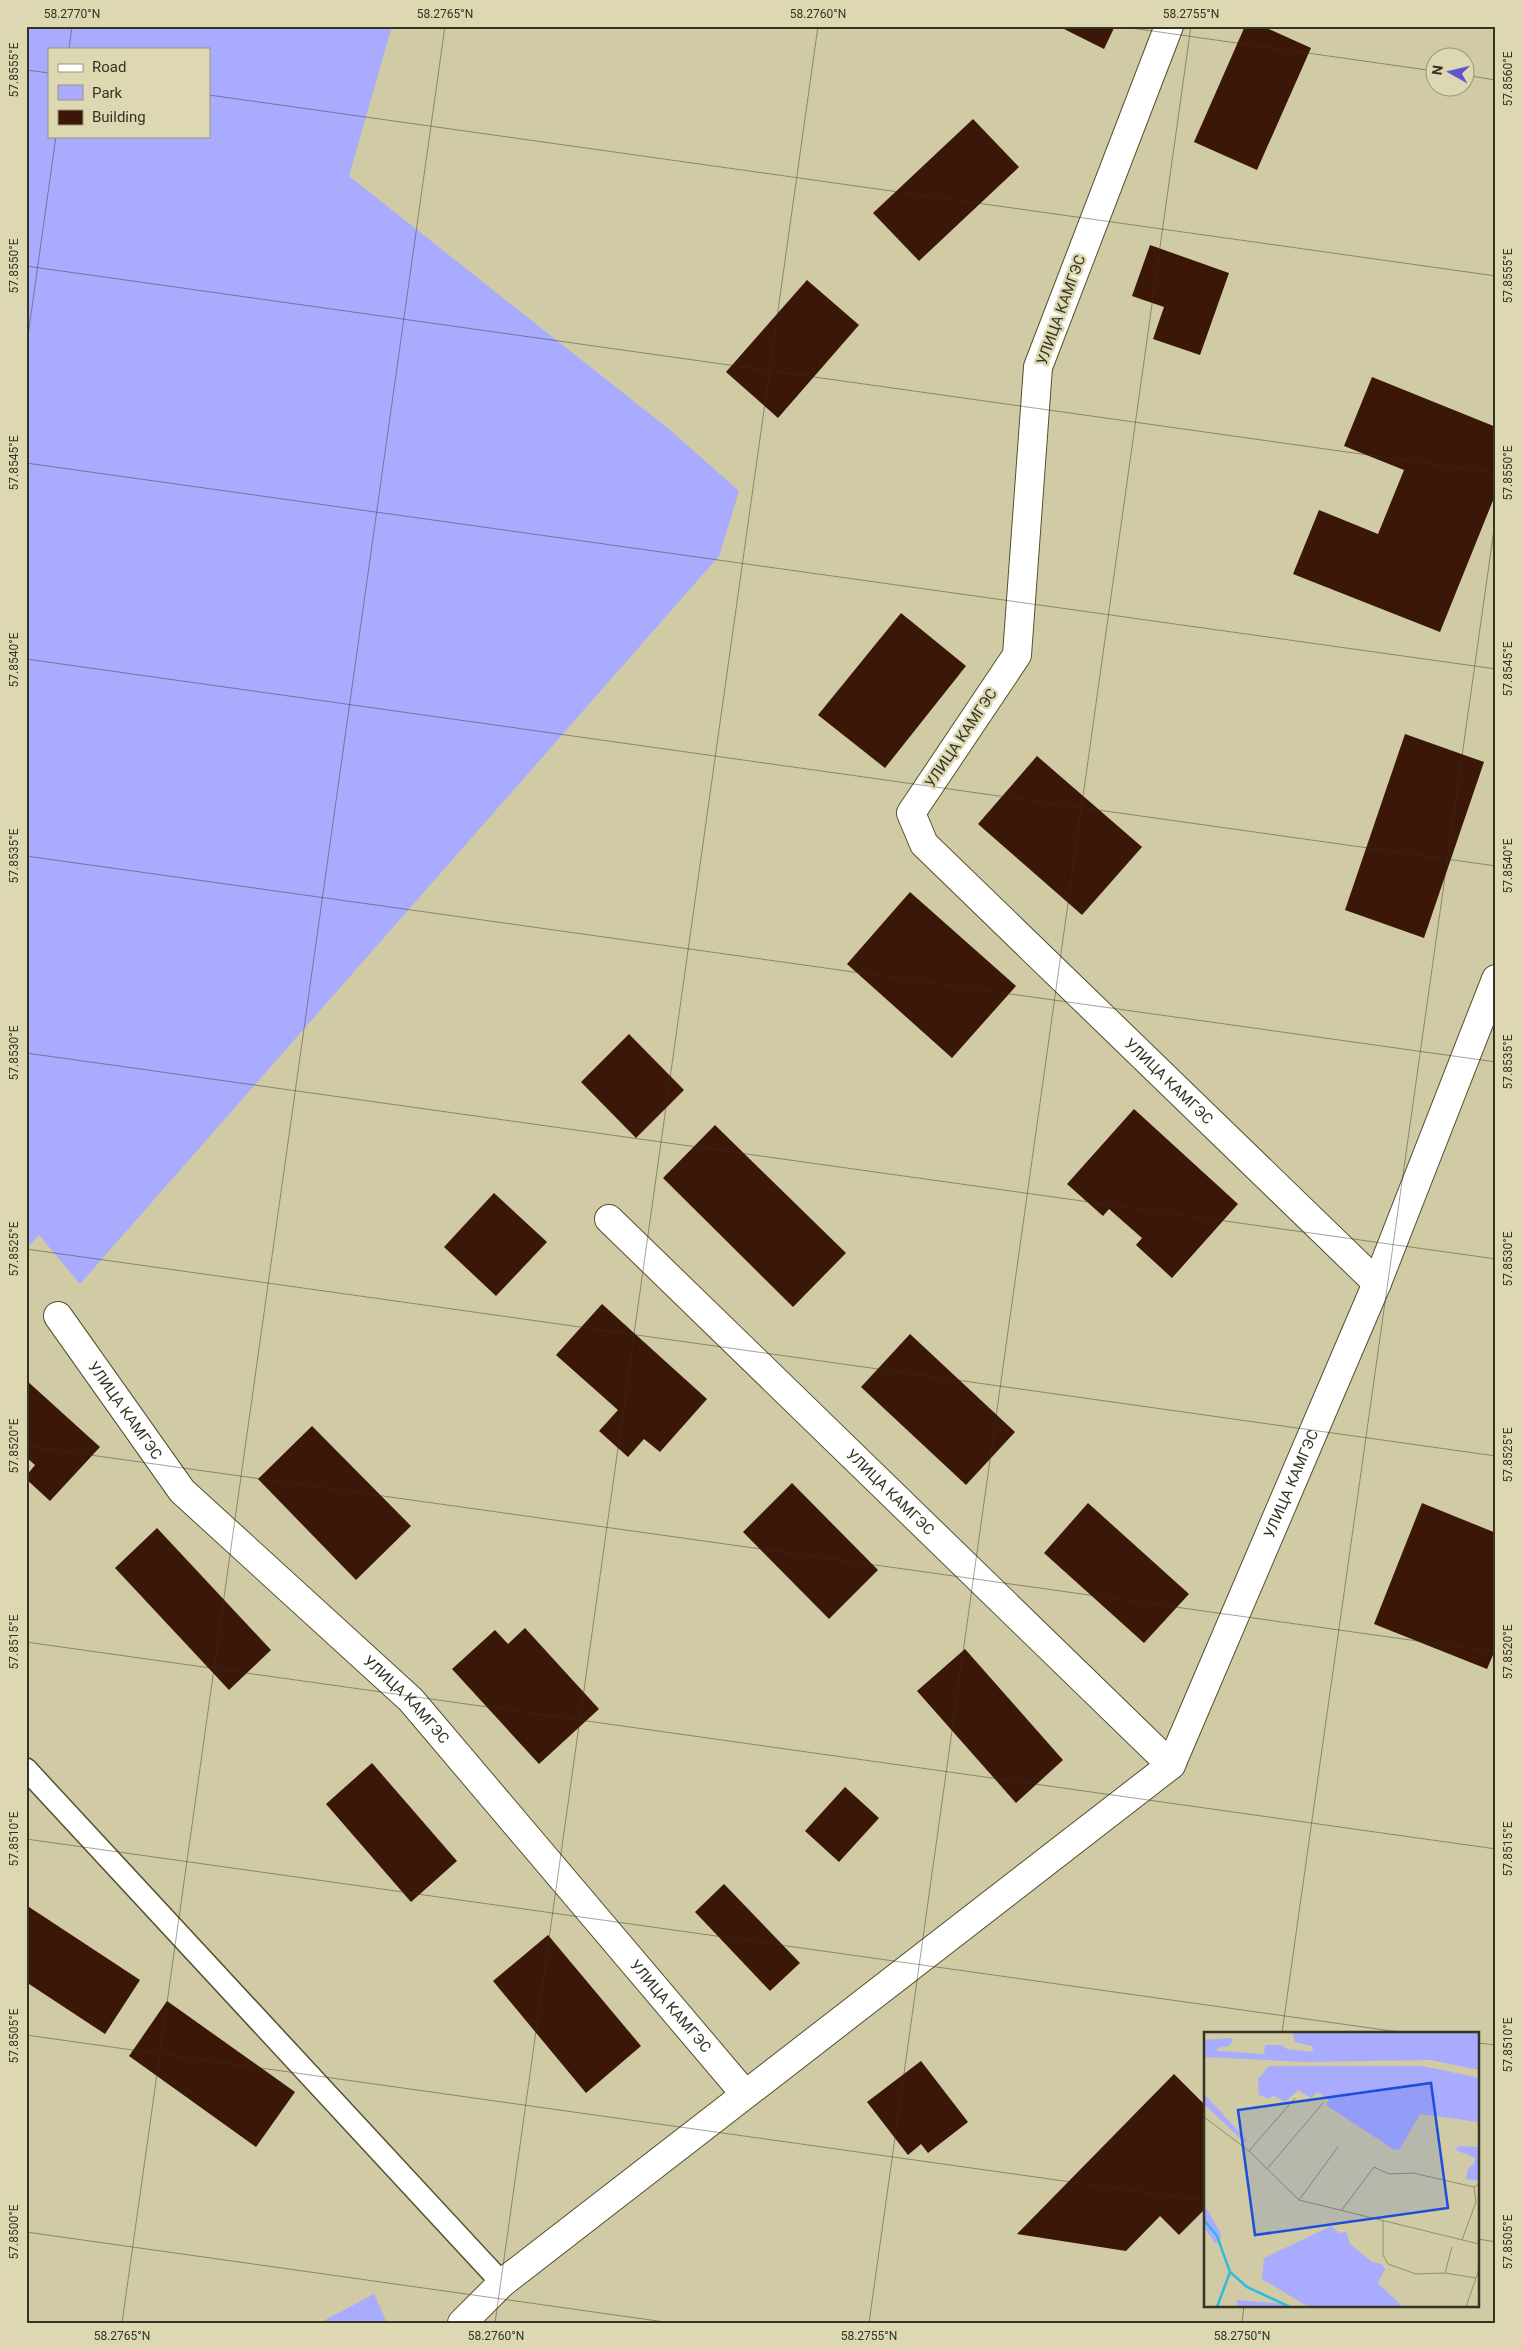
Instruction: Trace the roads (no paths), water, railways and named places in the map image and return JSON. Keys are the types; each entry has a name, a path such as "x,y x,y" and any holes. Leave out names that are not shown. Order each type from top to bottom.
{"street":[{"name":"УЛИЦА КАМГЭС","path":"1169,26 1038,368 1017,656 910,813 924,844 1377,1283"},
{"name":"УЛИЦА КАМГЭС","path":"462,2323 502,2283 1171,1765 1377,1283 1496,979"},
{"name":"УЛИЦА КАМГЭС","path":"609,1219 1171,1765"},
{"name":"УЛИЦА КАМГЭС","path":"58,1316 182,1491 411,1700 745,2094"}],"lane":[{"path":"26,1770 502,2283"}]}
